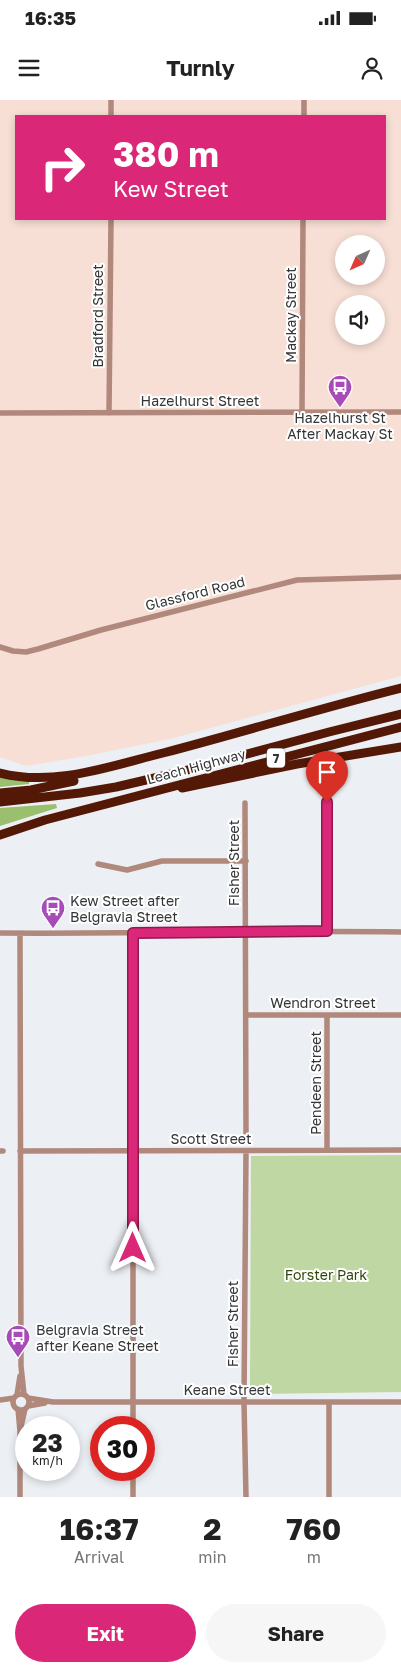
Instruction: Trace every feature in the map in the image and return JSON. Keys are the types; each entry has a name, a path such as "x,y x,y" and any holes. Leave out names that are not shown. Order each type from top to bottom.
{"highway":[{"path":"0,773 37,778 66,777 401,688"},
{"name":"Leach Highway","path":"0,802 80,794 116,787 401,714"},
{"name":"Leach Highway","path":"0,835 45,820 401,726"},
{"name":"7","path":"152,792 189,787 298,764 401,747"},
{"path":"0,793 31,790 73,781 110,771 161,753"}],"street":[{"path":"111,100 111,115"},
{"path":"304,100 304,115"},
{"name":"Bradford Street","path":"109,413 110,220"},
{"name":"Mackay Street","path":"302,412 304,220"},
{"name":"Hazelhurst Street","path":"0,412 401,412"},
{"name":"Glassford Road","path":"0,647 13,651 32,651 101,630 297,580 401,577"},
{"path":"327,789 327,931"},
{"name":"Fisher Street","path":"245,803 246,1134"},
{"path":"98,864 127,870 162,861 246,862"},
{"path":"0,934 401,932"},
{"path":"133,933 133,1416"},
{"path":"20,934 20,1416"},
{"name":"Wendron Street","path":"246,1015 401,1015"},
{"name":"Pendeen Street","path":"327,1015 327,1150"},
{"name":"Scott Street","path":"20,1151 401,1150"},
{"name":"Fisher Street","path":"246,1151 244,1402 246,1497"},
{"path":"19,1400 27,1407 24,1416"},
{"name":"Keane Street","path":"19,1400 27,1407 52,1402"},
{"name":"Keane Street","path":"0,1402 19,1400 52,1402 401,1402"},
{"path":"329,1402 329,1497"},
{"path":"20,1481 20,1497"},
{"path":"133,1481 133,1497"}],"shaded area":[{"path":"0,100 401,100 401,676 170,739 26,766 0,757"}],"green space":[{"path":"0,776 29,781 29,784 0,787"},
{"path":"56,804 57,808 0,826 0,808"},
{"name":"Forster Park","path":"401,1155 401,1392 250,1394 251,1156"}],"place":[{"name":"Hazelhurst St After Mackay St","path":"340,408"},
{"name":"Kew Street after Belgravia Street","path":"53,929"},
{"name":"Belgravia Street after Keane Street","path":"18,1358"}],"route":[{"path":"133,1248 133,933 327,931 327,802"}]}
